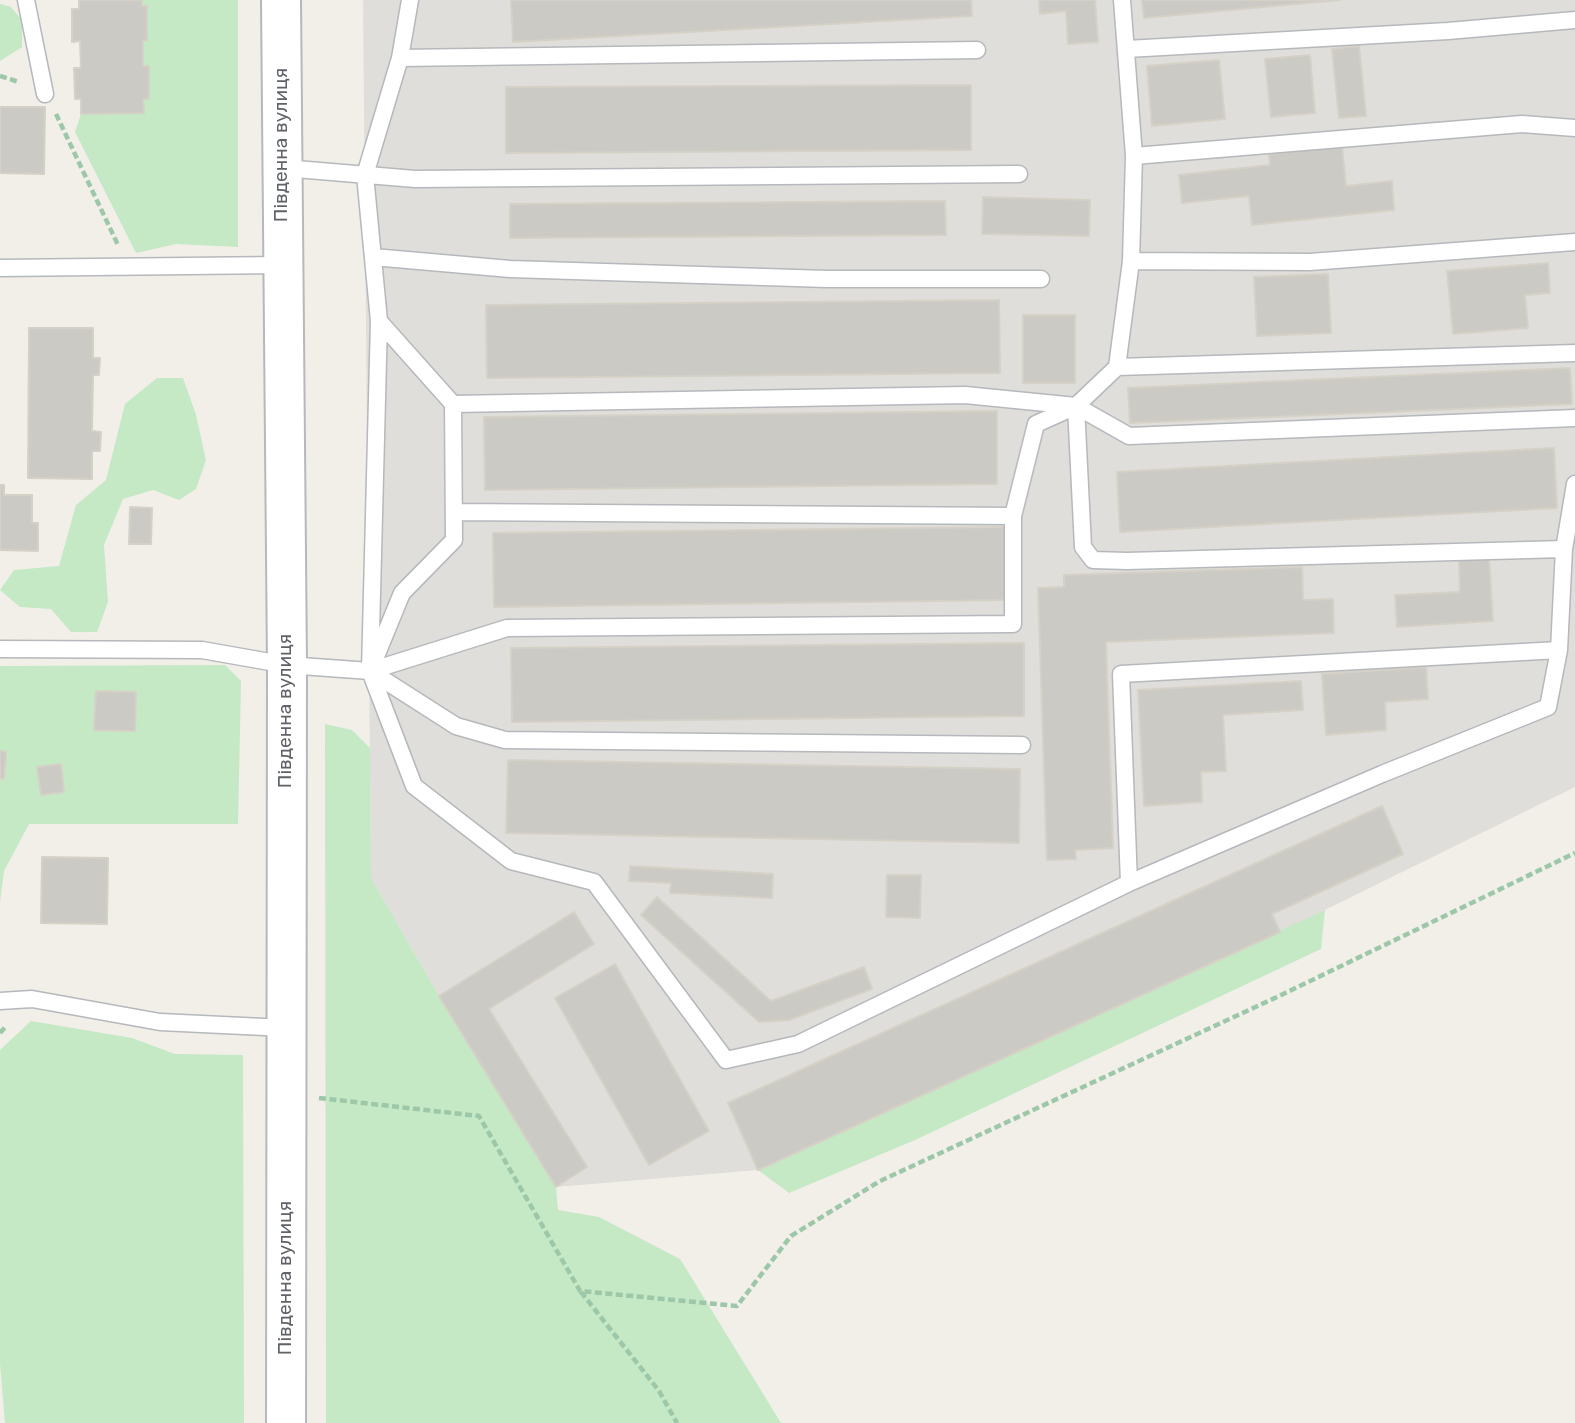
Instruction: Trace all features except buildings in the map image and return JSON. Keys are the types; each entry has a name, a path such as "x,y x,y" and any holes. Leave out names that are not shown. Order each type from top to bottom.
{"street":[{"name":"Південна вулиця","path":"281,0 287,665 286,1423"}],"lane":[{"path":"26,0 45,94"},
{"path":"410,0 400,58 365,175 379,321 370,671 414,786 511,861 594,882 726,1060 798,1044 1129,883 1382,774 1548,707 1559,650 1564,549 1575,484"},
{"path":"0,649 202,650 287,665 370,671 506,628 1013,624 1013,516 1036,424 1076,406 1117,367 1131,261 1134,156 1122,0"},
{"path":"1127,49 1575,20"},
{"path":"400,58 977,50"},
{"path":"1134,156 1522,124 1575,128"},
{"path":"284,168 415,179 1019,174"},
{"path":"1131,261 1310,262 1575,242"},
{"path":"373,257 565,271 827,279 1041,279"},
{"path":"0,268 282,265"},
{"path":"370,671 402,593 454,540 453,404 379,321"},
{"path":"1117,367 1575,353"},
{"path":"453,404 965,395 1076,406 1129,436 1575,418"},
{"path":"1076,406 1083,547 1093,560 1564,549"},
{"path":"454,512 1013,516"},
{"path":"1129,883 1121,674 1559,650"},
{"path":"370,671 456,726 505,740 1022,745"},
{"path":"0,1001 32,999 160,1022 285,1028"}],"path":[{"path":"0,76 45,94 63,126 128,267"},
{"path":"580,1291 737,1306 791,1236 880,1181 1277,998 1575,853"},
{"path":"286,1094 479,1116 580,1291 659,1391 677,1423"}],"shaded area":[{"path":"363,0 1575,0 1575,787 1280,932 758,1170 556,1187 439,996 371,878"}],"green space":[{"path":"142,0 238,0 238,247 176,244 136,253 75,132 81,114 144,113 143,99 149,98 149,67 143,66 143,41 147,40 147,7 142,6"},
{"path":"0,4 11,7 22,20 22,47 0,61"},
{"path":"157,378 183,378 196,415 206,460 196,489 179,500 153,490 123,499 104,545 108,602 97,632 71,632 51,609 20,607 0,590 14,570 59,566 76,505 106,480 125,404"},
{"path":"225,665 241,681 238,824 29,824 4,871 0,902 0,666"},
{"path":"325,724 352,730 370,748 371,878 439,996 556,1187 558,1210 599,1217 680,1259 781,1423 326,1423"},
{"path":"1325,910 1321,949 915,1140 789,1193 758,1170"},
{"path":"31,1021 132,1038 175,1054 243,1055 244,1423 5,1423 0,1363 0,1050"}]}
